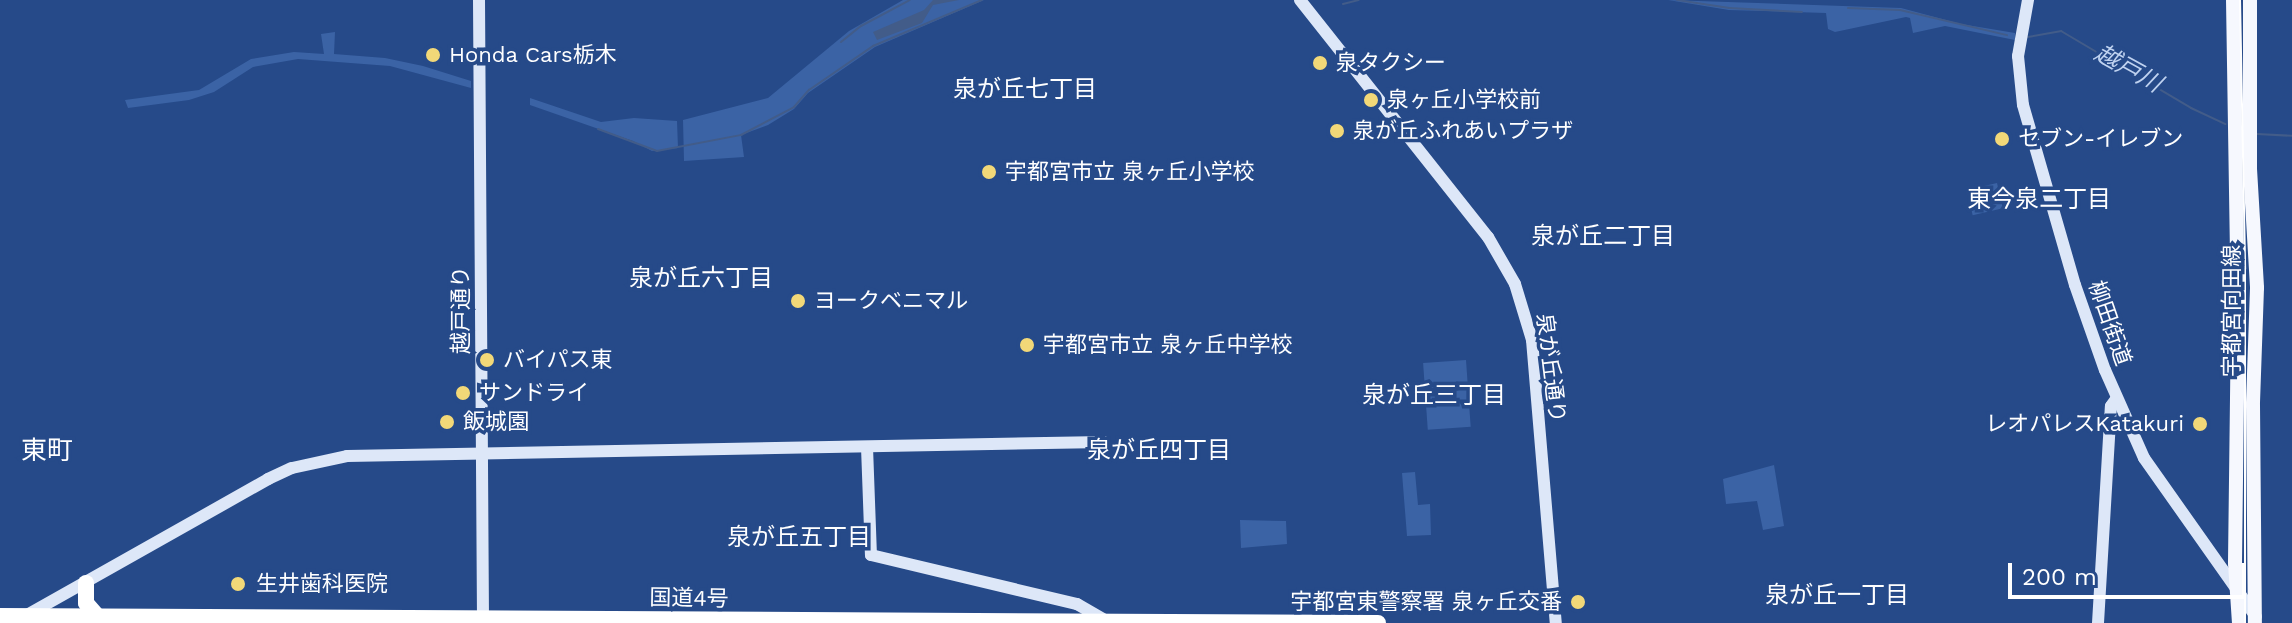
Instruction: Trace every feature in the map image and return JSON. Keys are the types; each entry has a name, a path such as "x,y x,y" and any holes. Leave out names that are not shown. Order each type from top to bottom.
{"highway":[{"path":"86,583 86,603 99,618"},
{"name":"国道4号","path":"0,616 17,620 1378,623"}],"main road":[{"name":"宇都宮向田線","path":"2233,0 2238,316 2234,406 2239,623"},
{"name":"宇都宮向田線","path":"2250,0 2250,169 2257,277 2253,405 2257,621"}],"street":[{"name":"越戸通り","path":"479,0 483,621"},
{"name":"泉が丘通り","path":"1300,0 1488,237 1519,295 1534,362 1556,623"},
{"name":"柳田街道","path":"2028,0 2018,56 2023,105 2075,285 2116,399 2144,458 2257,621"},
{"path":"2098,623 2111,406 2116,399"},
{"path":"17,620 292,468 347,456 1104,442"},
{"path":"867,447 871,555 1077,604 1106,621"}],"shaded area":[{"path":"903,0 984,0 875,47 808,93 794,109 768,125 741,135 744,157 684,161 683,120 768,98 849,31"},
{"path":"933,0 959,0 933,5 922,23 877,40 873,32 924,10"},
{"path":"1668,0 1901,8 1961,24 2015,33 2015,40 1945,26 1913,33 1910,18 1906,17 1835,32 1828,29 1826,13 1729,10"},
{"path":"335,32 334,54 385,58 423,66 471,81 471,88 390,66 298,59 253,67 214,92 189,100 128,108 125,100 199,90 251,59 294,52 324,54 321,34"},
{"path":"530,98 601,122 634,118 677,121 678,148 652,151 633,141 530,105"},
{"path":"1997,183 2003,208 1973,215 1967,190"},
{"path":"1466,360 1471,427 1428,430 1423,363"},
{"path":"1774,465 1784,526 1763,530 1757,501 1726,504 1723,479"},
{"path":"1415,472 1418,505 1430,504 1431,535 1407,536 1402,473"},
{"path":"1240,520 1286,521 1287,544 1241,548"}],"waterway":[{"name":"越戸川","path":"841,42 861,26 910,0"},
{"path":"598,129 657,151 741,135 794,107 809,90 873,46 982,0"},
{"name":"越戸川","path":"1343,4 1359,0"},
{"name":"越戸川","path":"1677,0 1729,8 1802,12"},
{"name":"越戸川","path":"1848,8 1900,10 2007,35"},
{"name":"越戸川","path":"2028,37 2061,31 2191,108 2225,124"},
{"name":"越戸川","path":"2257,134 2292,136"}],"tram line":[{"path":"2240,0 2245,269 2245,623"}],"place":[{"name":"Honda Cars栃木","path":"433,55"},
{"name":"泉タクシー","path":"1320,63"},
{"name":"泉ヶ丘小学校前","path":"1371,100"},
{"name":"泉が丘ふれあいプラザ","path":"1337,131"},
{"name":"セブン-イレブン","path":"2002,139"},
{"name":"宇都宮市立 泉ヶ丘小学校","path":"989,172"},
{"name":"ヨークベニマル","path":"798,301"},
{"name":"宇都宮市立 泉ヶ丘中学校","path":"1027,345"},
{"name":"バイパス東","path":"487,360"},
{"name":"サンドライ","path":"463,393"},
{"name":"飯城園","path":"447,422"},
{"name":"レオパレスKatakuri","path":"2200,424"},
{"name":"生井歯科医院","path":"238,584"},
{"name":"宇都宮東警察署 泉ヶ丘交番","path":"1578,602"}],"district":[{"name":"泉が丘七丁目","path":"1025,90"},
{"name":"東今泉二丁目","path":"2039,200"},
{"name":"泉が丘二丁目","path":"1603,237"},
{"name":"泉が丘六丁目","path":"701,279"},
{"name":"泉が丘三丁目","path":"1434,396"},
{"name":"東町","path":"47,451"},
{"name":"泉が丘四丁目","path":"1159,451"},
{"name":"泉が丘五丁目","path":"799,538"},
{"name":"泉が丘一丁目","path":"1837,596"}]}
